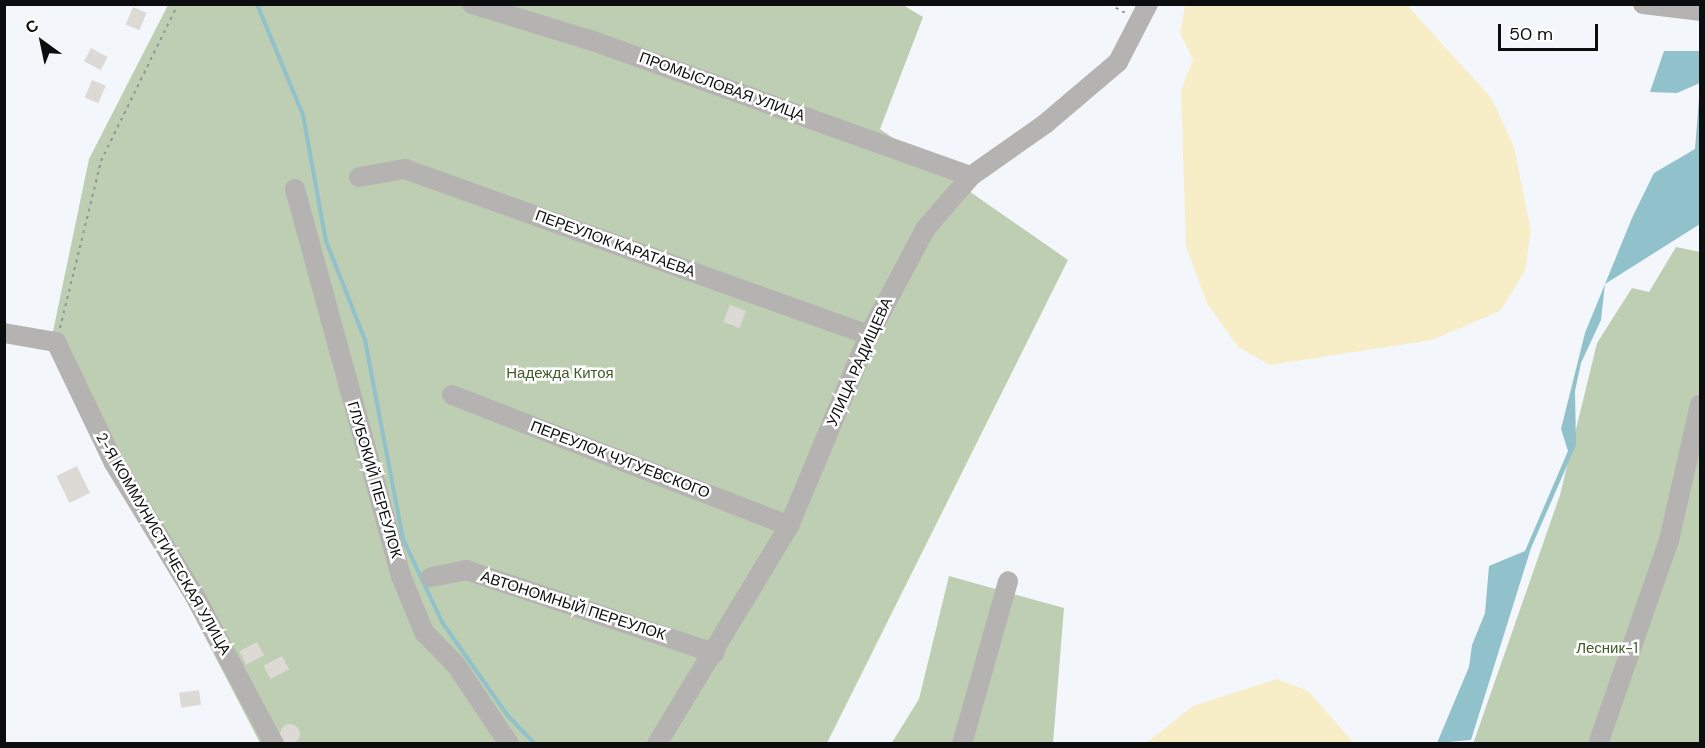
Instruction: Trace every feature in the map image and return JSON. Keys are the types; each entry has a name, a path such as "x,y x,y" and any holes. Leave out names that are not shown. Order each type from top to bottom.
{"street":[{"name":"ПРОМЫСЛОВАЯ УЛИЦА","path":"472,4 593,41 971,176"},
{"name":"УЛИЦА РАДИЩЕВА","path":"657,744 789,526 869,335 926,228 971,176 1045,124 1118,62 1148,4"},
{"path":"1643,4 1701,11"},
{"name":"ПЕРЕУЛОК КАРАТАЕВА","path":"359,177 405,169 869,335"},
{"name":"ГЛУБОКИЙ ПЕРЕУЛОК","path":"295,189 401,576 424,632 456,665 509,744"},
{"path":"4,333 56,342"},
{"name":"2-Я КОММУНИСТИЧЕСКАЯ УЛИЦА","path":"56,342 114,463 195,596 274,744"},
{"name":"ПЕРЕУЛОК ЧУГУЕВСКОГО","path":"452,395 789,526"},
{"path":"1598,744 1669,540 1701,405"},
{"name":"АВТОНОМНЫЙ ПЕРЕУЛОК","path":"431,577 466,570 714,653"},
{"path":"962,744 1008,581"}],"path":[{"path":"56,342 101,161 178,4"}],"green space":[{"name":"Надежда Китоя","path":"168,5 903,5 923,17 880,129 1068,260 827,743 260,743 51,341 89,159"},
{"name":"Лесник-1","path":"1676,247 1700,252 1700,743 1473,744 1560,495 1597,343 1632,288 1649,292"},
{"path":"949,576 1064,608 1053,743 891,744 919,699"}],"sand":[{"path":"1185,5 1407,5 1492,99 1514,147 1531,231 1525,271 1500,311 1432,340 1270,365 1238,347 1207,303 1186,246 1181,91 1193,59 1180,33"},
{"path":"1277,679 1308,691 1354,743 1146,743 1193,706"}],"water":[{"path":"1664,51 1700,51 1700,83 1677,93 1650,92"},
{"path":"1700,86 1700,224 1605,284 1632,218 1654,173 1695,149"},
{"path":"1605,284 1601,320 1581,363 1575,391 1576,445 1531,548 1471,740 1437,743 1469,667 1472,645 1485,613 1489,566 1525,551 1568,451 1561,429 1585,333"}],"building":[{"path":"133,7 147,13 139,30 126,24"},
{"path":"91,48 108,57 101,70 84,61"},
{"path":"92,80 106,86 98,103 85,97"},
{"path":"730,305 746,311 739,328 724,322"},
{"path":"77,466 90,493 69,503 56,476"},
{"path":"257,642 264,655 246,665 239,651"},
{"path":"282,656 289,669 271,679 263,666"},
{"path":"199,690 201,705 181,708 179,693"},
{"path":"290,724 297,727 300,734 297,741 290,744 283,741 280,734 283,727"}],"waterway":[{"path":"257,4 303,115 326,241 365,340 403,539 442,622 508,716 535,744"}]}
